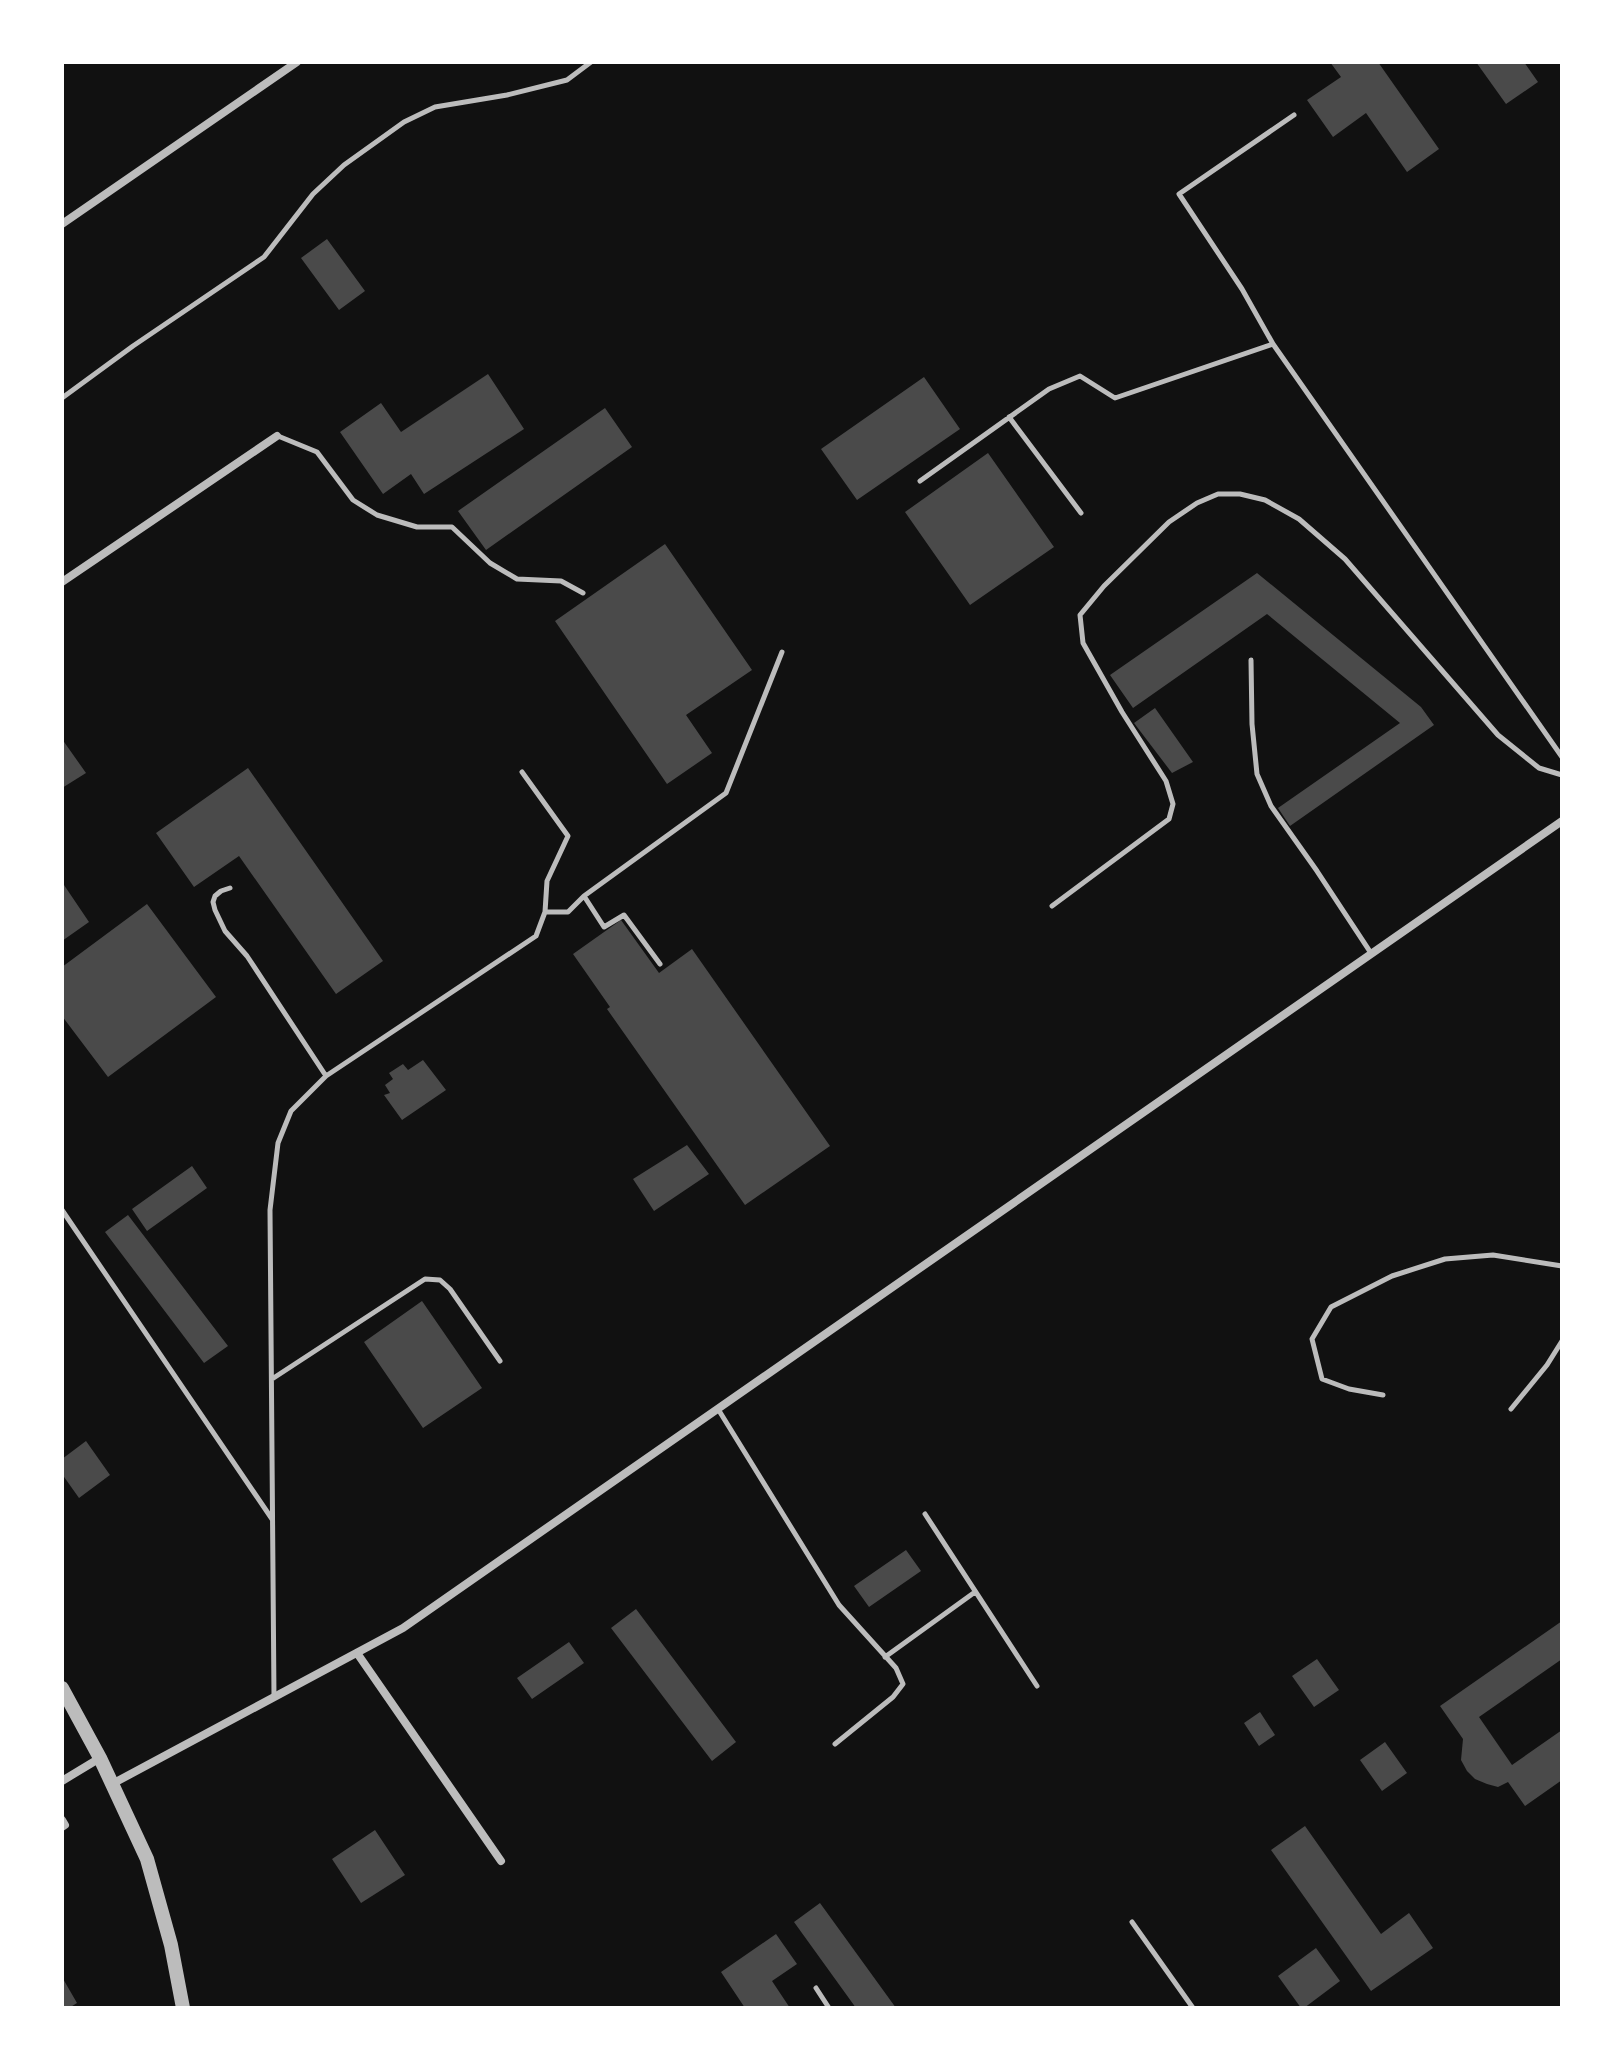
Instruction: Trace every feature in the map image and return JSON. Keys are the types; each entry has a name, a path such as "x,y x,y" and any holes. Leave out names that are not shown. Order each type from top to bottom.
{"street":[{"path":"62,224 297,62"},
{"path":"62,582 277,436"},
{"path":"112,1784 403,1628 1562,821"},
{"path":"357,1653 501,1861"},
{"path":"62,1688 100,1758 147,1859 171,1945 183,2008"},
{"path":"62,1781 100,1758"},
{"path":"62,1820 65,1825 62,1827"}],"lane":[{"path":"62,398 264,257 313,194 344,165 404,122 435,107 507,95 567,80 591,62"},
{"path":"1294,115 1179,194 1242,289 1273,344 1562,757"},
{"path":"920,481 1049,389 1080,376 1115,398 1273,344"},
{"path":"1009,417 1081,513"},
{"path":"277,436 317,452 353,500 377,515 417,527 452,527 490,563 517,579 561,581 583,593"},
{"path":"1052,906 1169,819 1173,804 1166,781 1083,643 1080,615 1104,586 1169,522 1197,503 1218,494 1240,494 1265,500 1299,519 1345,559 1498,735 1539,768 1562,775"},
{"path":"545,912 568,912 584,896 726,793 782,652"},
{"path":"1251,660 1257,774 1271,806 1372,954"},
{"path":"274,1698 270,1210 278,1143 291,1111 326,1076 536,936 545,912 547,881 568,836 522,772"},
{"path":"230,888 215,896 213,902 225,931 247,956 326,1076"},
{"path":"584,896 604,927 624,915 660,964"},
{"path":"62,1210 272,1520"},
{"path":"1383,1395 1349,1389 1322,1379 1312,1339 1331,1307 1392,1276 1445,1259 1493,1255 1562,1266"},
{"path":"272,1379 425,1279 440,1280 450,1289 500,1361"},
{"path":"1511,1409 1562,1341"},
{"path":"718,1409 839,1605 896,1668 903,1684 893,1697 835,1744"},
{"path":"925,1514 1037,1686"},
{"path":"885,1657 975,1592"},
{"path":"1132,1922 1193,2008"},
{"path":"816,1988 829,2008"}],"building":[{"path":"1330,62 1378,62 1439,149 1407,172 1366,113 1333,137 1307,100 1341,77"},
{"path":"1476,62 1524,62 1538,82 1506,104"},
{"path":"327,239 365,291 339,310 301,258"},
{"path":"488,374 524,429 424,494 411,474 383,494 340,432 381,403 401,432"},
{"path":"924,377 960,429 857,500 821,449"},
{"path":"605,408 632,447 486,550 458,511"},
{"path":"988,453 1054,547 970,605 905,512"},
{"path":"665,544 752,670 686,715 712,753 667,784 555,621"},
{"path":"1257,573 1421,707 1434,725 1290,826 1278,808 1400,723 1267,614 1133,708 1110,675"},
{"path":"1155,708 1193,762 1172,773 1134,723"},
{"path":"62,739 86,773 62,788"},
{"path":"248,768 383,961 336,994 239,856 194,887 156,833"},
{"path":"62,882 89,922 62,941"},
{"path":"147,904 216,997 108,1077 62,1016 62,967"},
{"path":"621,920 659,973 692,949 830,1146 745,1205 607,1009 610,1007 573,954"},
{"path":"423,1060 446,1090 402,1120 384,1095 390,1093 385,1085 393,1079 389,1073 403,1064 408,1070"},
{"path":"687,1145 709,1174 654,1211 633,1179"},
{"path":"192,1166 207,1188 147,1231 132,1209"},
{"path":"128,1215 228,1346 204,1363 105,1232"},
{"path":"422,1301 482,1388 423,1428 364,1342"},
{"path":"86,1441 110,1475 79,1498 62,1474 62,1459"},
{"path":"906,1550 921,1571 869,1607 854,1586"},
{"path":"636,1609 736,1742 712,1761 611,1628"},
{"path":"1562,1621 1562,1659 1479,1717 1512,1765 1562,1730 1562,1780 1525,1806 1508,1782 1498,1787 1475,1779 1467,1771 1461,1760 1463,1739 1440,1706"},
{"path":"569,1642 584,1663 532,1699 517,1678"},
{"path":"1317,1659 1339,1690 1314,1707 1292,1676"},
{"path":"1260,1712 1275,1735 1259,1746 1244,1723"},
{"path":"1385,1742 1407,1773 1382,1791 1360,1760"},
{"path":"1305,1826 1381,1934 1409,1913 1433,1948 1371,1991 1271,1850"},
{"path":"375,1830 405,1875 361,1903 332,1859"},
{"path":"820,1903 896,2008 856,2008 794,1922"},
{"path":"776,1934 797,1964 772,1981 790,2008 745,2008 721,1972"},
{"path":"1316,1948 1340,1981 1301,2008 1278,1976"},
{"path":"62,1977 77,2003 69,2008 62,2008"}]}
